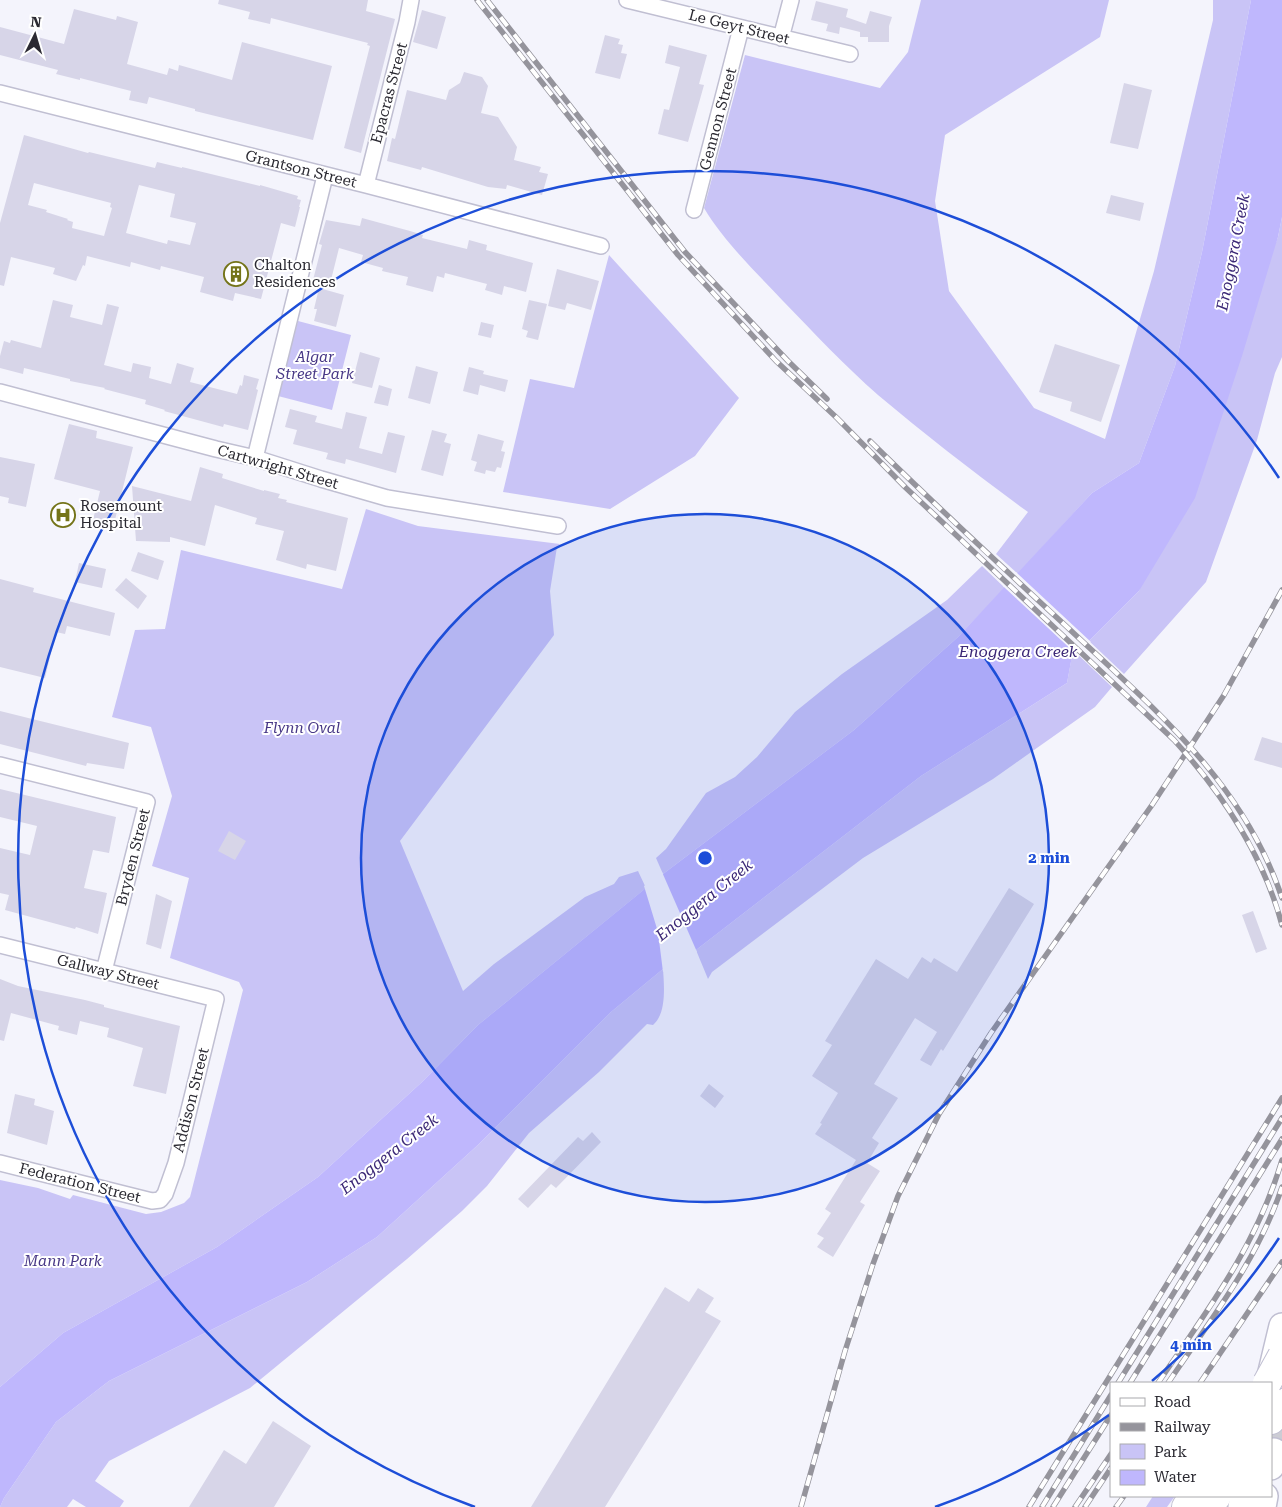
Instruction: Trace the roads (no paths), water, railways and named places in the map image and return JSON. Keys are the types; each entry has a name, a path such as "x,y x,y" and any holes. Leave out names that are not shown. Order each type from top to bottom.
{"highway":[{"path":"1268,1382 1282,1326"},
{"path":"1269,1382 1282,1356"},
{"path":"1272,1388 1282,1373"},
{"path":"1272,1419 1282,1404"},
{"path":"1272,1451 1282,1423"}],"street":[{"name":"Epacras Street","path":"366,185 411,0"},
{"name":"Le Geyt Street","path":"627,0 850,54"},
{"path":"782,38 791,0"},
{"name":"Gennon Street","path":"694,210 741,28"},
{"name":"Grantson Street","path":"0,93 602,246"},
{"path":"255,458 325,176"},
{"name":"Cartwright Street","path":"0,392 206,447 255,458 321,480 387,498 558,526"},
{"name":"Bryden Street","path":"0,765 147,802 104,971"},
{"name":"Gallway Street","path":"0,945 216,999"},
{"name":"Addison Street","path":"160,1200 165,1194 176,1163 216,999"},
{"name":"Federation Street","path":"0,1163 152,1200 160,1200"}],"water":[{"name":"Enoggera Creek","path":"1251,0 1282,0 1282,217 1278,237 1242,356 1195,498 1139,591 1089,641 1073,651 1067,683 921,776 696,950 663,969 611,1012 479,1144 377,1237 307,1282 109,1381 56,1422 4,1498 0,1507 0,1387 63,1333 217,1247 318,1177 422,1082 478,1025 663,874 854,730 958,637 1092,493 1139,463 1175,366 1202,252"}],"tunnel":[{"path":"1274,1451 1282,1423"}],"railway":[{"path":"477,0 678,255 776,361 837,418 906,488 1174,740 1192,760 1224,803 1252,849 1274,899 1282,925"},
{"path":"487,0 685,252 788,361 827,399"},
{"path":"870,441 1131,686 1192,748 1244,818 1265,856 1282,898"},
{"path":"801,1507 845,1351 873,1264 898,1196 939,1114 991,1033 1152,805 1224,695 1282,590"},
{"path":"1029,1507 1282,1098"},
{"path":"1119,1382 1282,1118"},
{"path":"1131,1382 1282,1139"},
{"path":"1159,1382 1212,1303 1245,1249 1272,1191 1282,1160"},
{"path":"1169,1382 1232,1289 1260,1239 1282,1187"},
{"path":"1201,1382 1282,1262"},
{"path":"1042,1507 1110,1397"},
{"path":"1053,1507 1110,1417"},
{"path":"1075,1507 1110,1455"},
{"path":"1085,1507 1110,1470"},
{"path":"1116,1507 1123,1497"}],"place":[{"name":"Chalton Residences","path":"236,274"},
{"name":"Rosemount Hospital","path":"63,515"}],"park label":[{"name":"Algar Street Park","path":"315,366"},
{"name":"Flynn Oval","path":"302,728"},
{"name":"Mann Park","path":"63,1261"}]}
